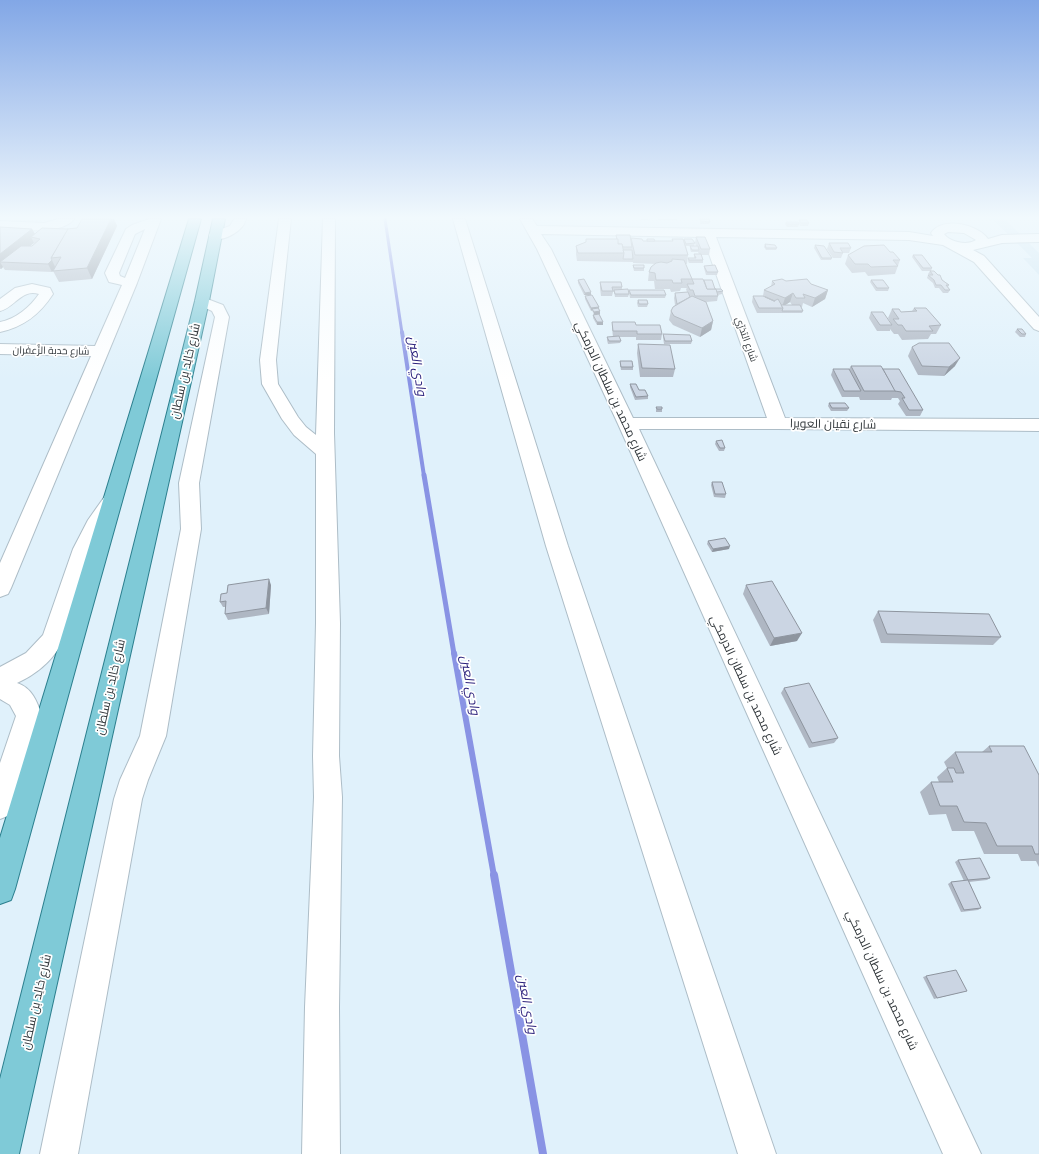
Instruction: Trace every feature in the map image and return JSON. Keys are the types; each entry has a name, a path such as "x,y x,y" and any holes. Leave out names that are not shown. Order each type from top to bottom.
{"main road":[{"path":"0,889 76,623 179,273"},
{"name":"شارع خالِد بن سلطان","path":"0,1154 208,273"}],"street":[{"path":"0,588 134,273"},
{"path":"278,273 268,360 270,384 300,431 325,452"},
{"path":"321,1154 322,1007 328,797 326,756 328,623 325,452 328,273"},
{"path":"475,273 557,546 757,1154"},
{"name":"شارع محمد بن سلطان الدرمكي","path":"553,273 626,424 962,1154"},
{"name":"شارع التذرّي","path":"723,273 778,423"},
{"path":"998,273 1039,326"},
{"path":"0,307 13,295 27,290 41,289 45,291 46,294 20,320 11,325 0,327"},
{"path":"59,1154 127,807 134,780 153,736 191,529 192,516 188,495 189,483 222,317 218,308 202,301"},
{"name":"شارع حَدبة الزَّعفَران","path":"0,349 101,350"},
{"name":"شارع نقيان العويرا","path":"626,424 778,423 1039,425"},
{"path":"0,678 23,669 40,656 52,641 80,554 94,526 112,501"},
{"path":"0,688 15,692 25,702 29,716 0,805"}],"building":[{"path":"655,273 689,273 692,279 681,279 682,283 673,283 672,280 656,280"},
{"path":"931,273 940,275 942,280 949,285 946,285 950,290 945,290 941,285 936,285 934,280 928,275 933,275"},
{"path":"584,279 591,292 585,293 578,280"},
{"path":"692,279 703,279 707,289 716,289 718,296 695,296 693,290 690,290 687,284 694,284"},
{"path":"782,279 786,281 807,279 811,284 828,290 815,298 803,294 805,298 796,298 793,293 785,298 764,290 775,284 772,281"},
{"path":"704,280 712,280 715,289 707,289"},
{"path":"871,280 883,280 889,288 877,288"},
{"path":"600,282 621,282 622,287 612,287 613,291 602,291"},
{"path":"628,289 629,294 615,294 614,290"},
{"path":"716,289 721,289 723,291 717,292"},
{"path":"629,290 664,290 666,295 631,295"},
{"path":"688,292 690,297 677,304 675,293"},
{"path":"592,295 599,307 591,308 585,296"},
{"path":"692,296 706,302 713,321 702,328 674,316 671,311 673,307"},
{"path":"753,296 763,296 774,301 778,299 783,308 759,308"},
{"path":"638,300 647,300 648,304 639,304"},
{"path":"781,305 800,305 803,311 782,311 783,308"},
{"path":"598,308 600,311 594,312 592,309"},
{"path":"914,308 926,308 941,325 929,326 933,331 906,331 902,325 898,325 893,319 899,319 892,309 899,309 901,312 917,311"},
{"path":"871,312 883,312 892,325 880,325"},
{"path":"599,314 603,322 597,322 593,315"},
{"path":"612,322 635,322 636,325 660,325 662,334 637,334 637,331 613,331"},
{"path":"1017,329 1022,329 1026,334 1022,334"},
{"path":"663,334 690,335 692,341 665,341"},
{"path":"619,336 621,341 609,341 607,337"},
{"path":"919,343 949,343 960,358 949,367 922,366 912,347"},
{"path":"638,344 670,345 675,369 642,368"},
{"path":"620,361 632,361 633,367 621,367"},
{"path":"851,366 881,366 896,391 864,391"},
{"path":"833,369 849,369 861,391 844,391"},
{"path":"883,369 899,369 923,410 909,410 902,398 905,398 901,392 895,391"},
{"path":"630,384 636,384 639,390 645,390 648,396 636,397"},
{"path":"829,403 845,403 849,408 832,408"},
{"path":"656,407 662,407 662,409 657,409"},
{"path":"722,440 725,448 720,448 716,441"},
{"path":"712,482 722,482 726,494 715,494"},
{"path":"725,538 730,546 713,549 708,541"},
{"path":"269,579 266,608 225,614 226,601 220,602 221,594 227,593 228,585"},
{"path":"772,581 802,633 774,638 746,585"},
{"path":"878,611 989,614 1001,637 887,634"},
{"path":"809,683 838,738 812,743 784,688"},
{"path":"989,746 1024,746 1039,775 1039,854 1035,854 1032,846 997,846 986,823 964,822 957,806 940,806 931,782 953,782 947,768 954,768 956,773 964,773 955,752 992,752"},
{"path":"980,858 990,878 968,880 958,860"},
{"path":"968,880 981,908 964,910 951,882"},
{"path":"956,970 967,991 937,998 926,976"}],"waterway":[{"name":"وادي العين","path":"393,273 402,333"},
{"name":"وادي العين","path":"402,332 424,476"},
{"name":"وادي العين","path":"424,475 454,654"},
{"name":"وادي العين","path":"454,653 494,876"},
{"name":"وادي العين","path":"494,875 543,1154"}]}
